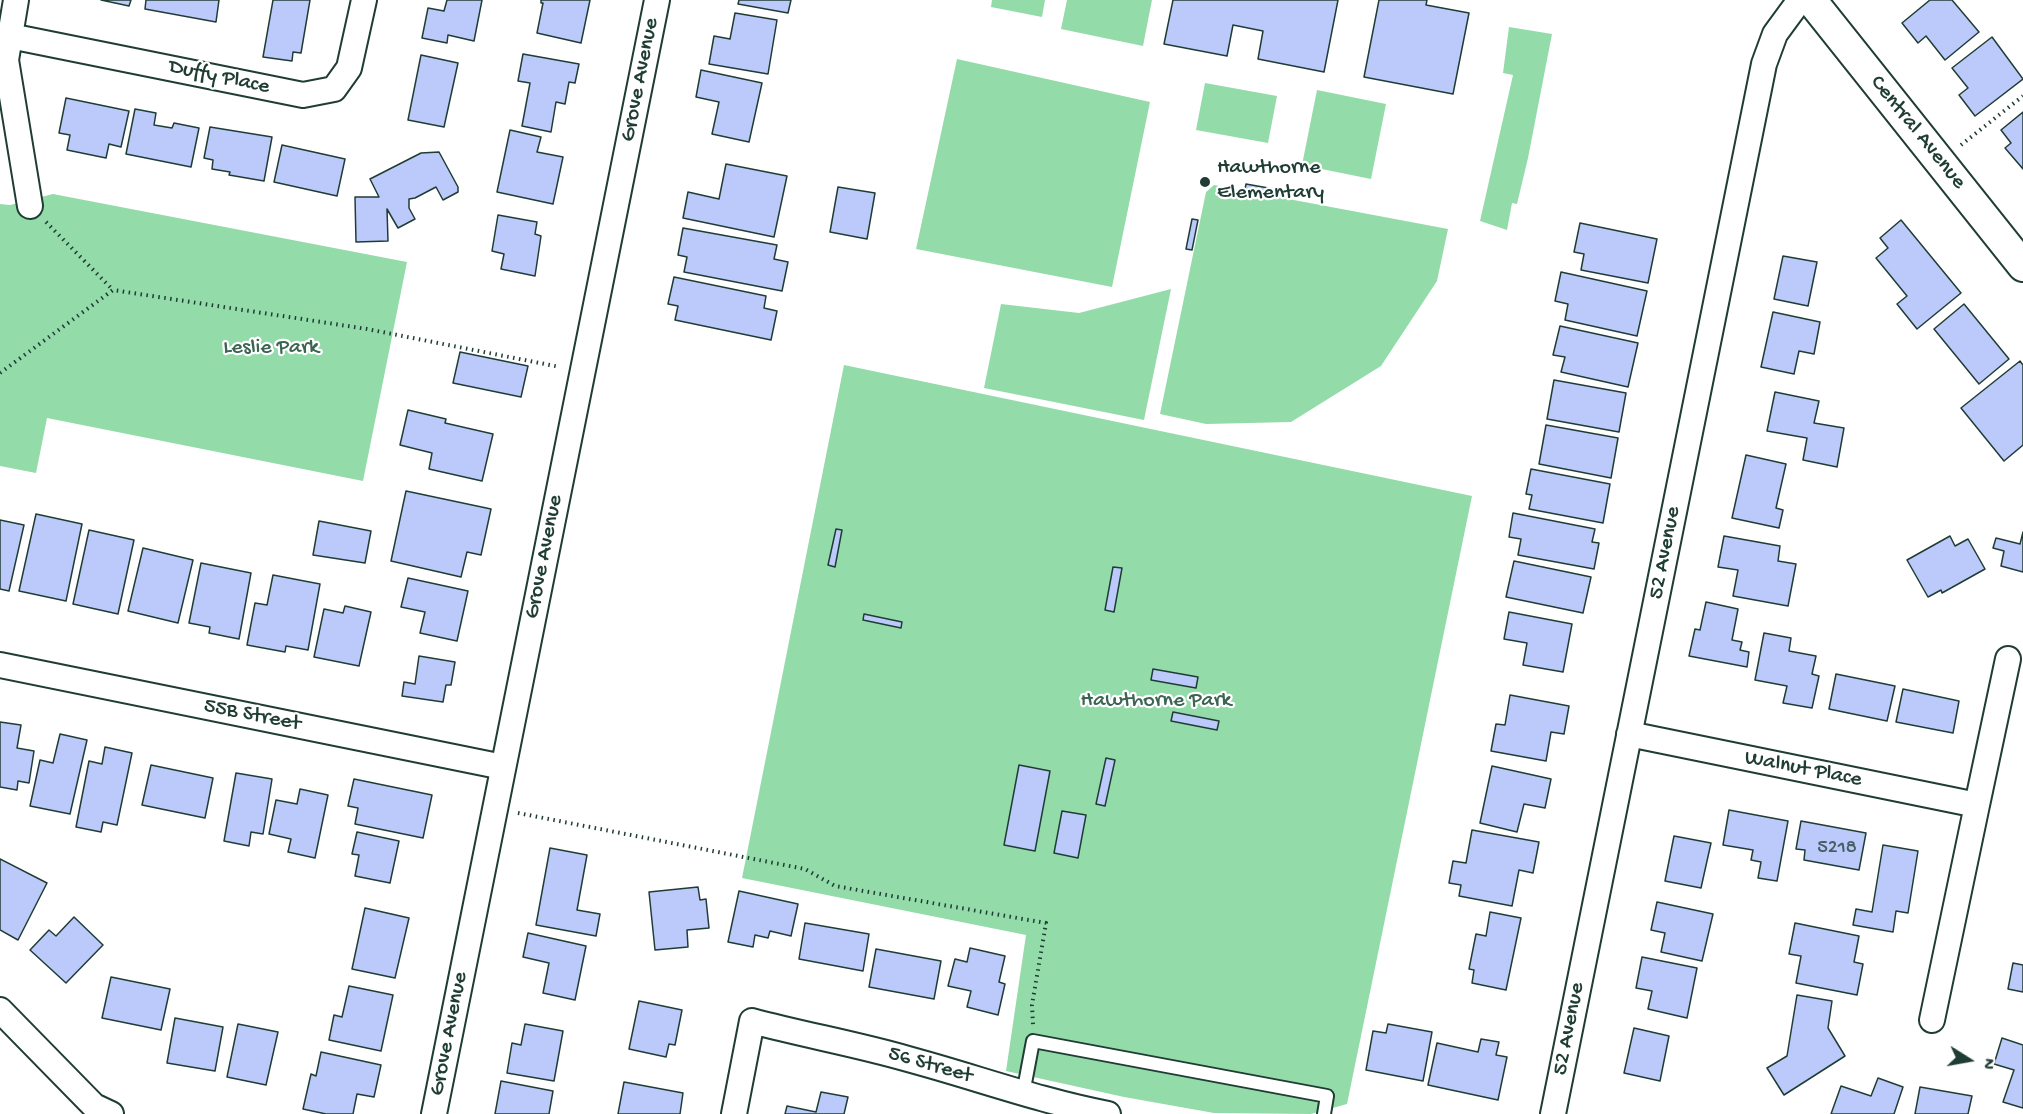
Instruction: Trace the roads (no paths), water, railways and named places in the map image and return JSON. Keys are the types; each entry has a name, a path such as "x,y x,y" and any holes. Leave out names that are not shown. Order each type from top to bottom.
{"street":[{"path":"16,0 6,60 30,206"},
{"name":"Duffy Place","path":"10,36 303,96 333,89 349,68 364,0"},
{"name":"Grove Avenue","path":"434,1114 657,0"},
{"name":"52 Avenue","path":"1553,1114 1764,64 1775,34 1800,0"},
{"name":"Central Avenue","path":"1810,0 2023,266"},
{"path":"1932,1020 2008,659"},
{"name":"55B Street","path":"0,665 503,767"},
{"name":"Walnut Place","path":"1629,734 1977,805"},
{"path":"0,1010 94,1106 111,1114"},
{"name":"56 Street","path":"734,1114 752,1021 910,1059 1023,1094 1108,1114"}],"lane":[{"path":"1023,1094 1033,1041 1327,1096 1324,1114"}],"place":[{"name":"Hawthorne Elementary","path":"1205,182"}],"park label":[{"name":"Leslie Park","path":"271,349"},
{"name":"Hawthorne Park","path":"1156,702"}]}
